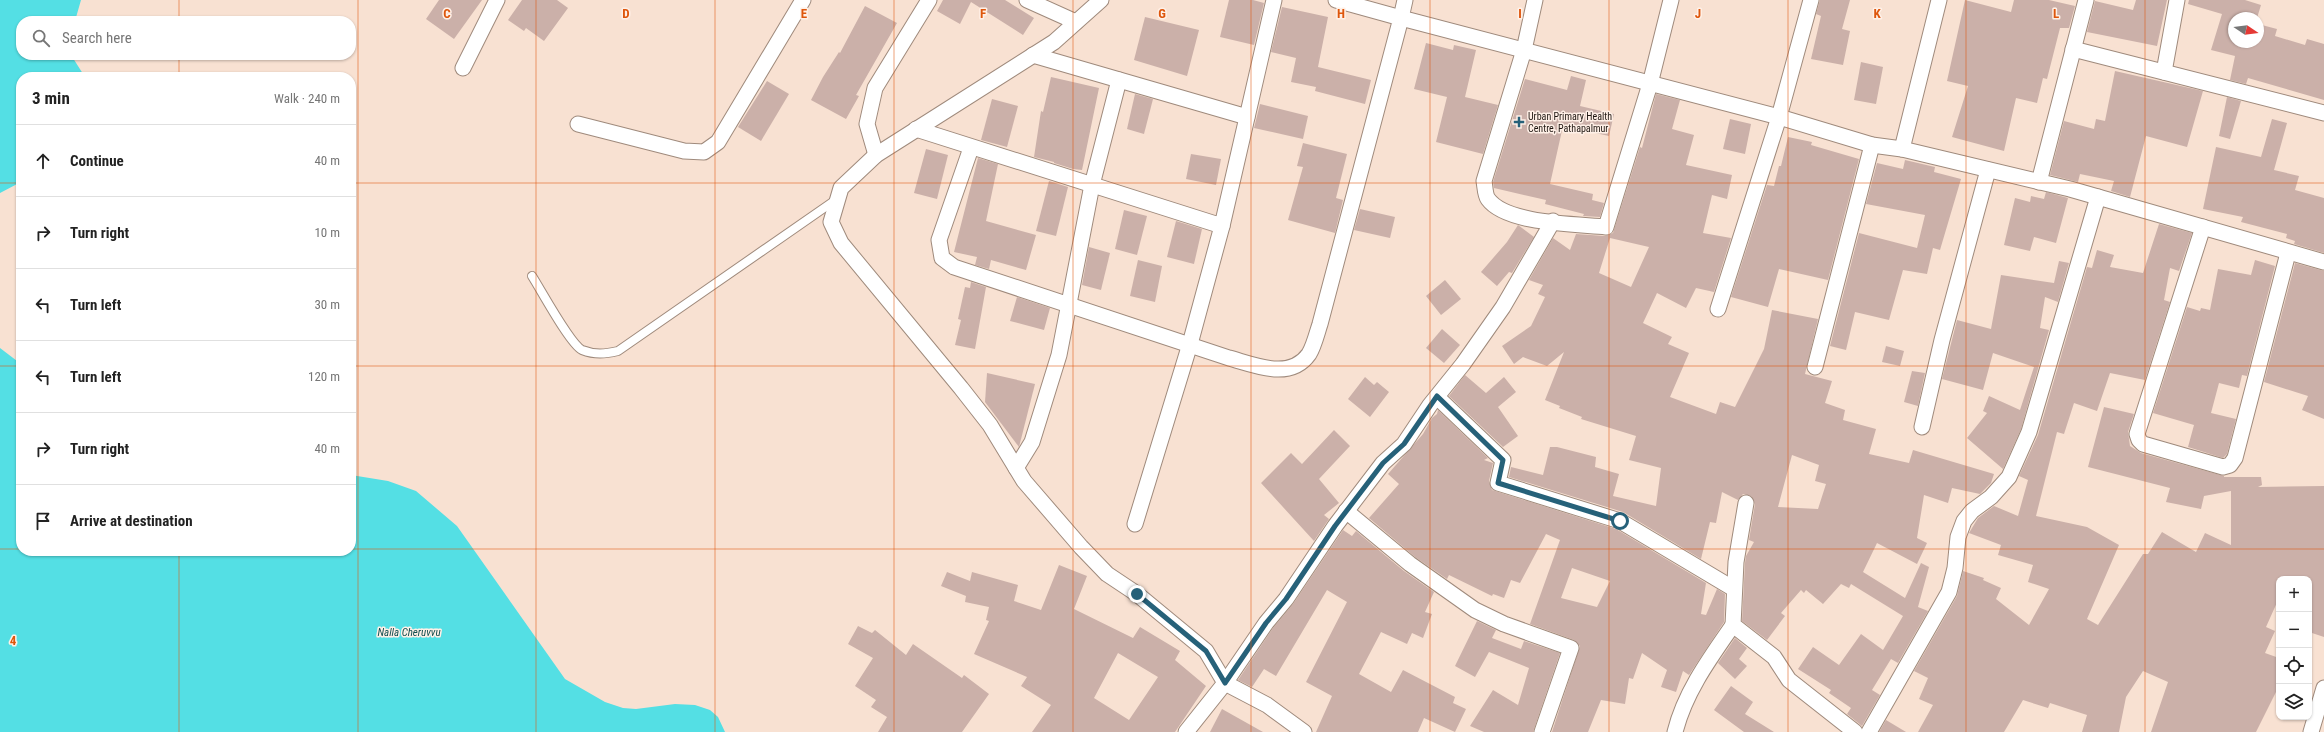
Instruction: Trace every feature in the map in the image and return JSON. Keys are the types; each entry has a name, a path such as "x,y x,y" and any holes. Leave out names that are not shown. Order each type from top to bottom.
{"street":[{"path":"463,68 496,0"},
{"path":"578,124 684,151 704,152 718,142 803,0"},
{"path":"876,155 867,124 875,88 929,0"},
{"path":"1027,0 1076,22"},
{"path":"1101,0 1054,42 876,155 841,188 831,222 841,244 990,425 1016,468 1081,547 1107,574 1137,594 1206,651 1225,683 1267,705 1304,732"},
{"path":"1135,524 1190,344 1222,226 1274,0"},
{"path":"1336,0 1779,117 1872,145 1902,149 2098,197 2288,253 2324,262"},
{"path":"971,148 939,240 942,258 954,267 1274,370 1296,367 1310,353 1322,317 1405,0"},
{"path":"1535,0 1524,50 1484,181 1487,198 1498,210 1517,217 1606,227 1650,84 1671,0"},
{"path":"1718,309 1779,117 1811,0"},
{"path":"1902,149 1939,0"},
{"path":"2039,182 2086,0"},
{"path":"2164,72 2177,0"},
{"path":"2073,49 2324,113"},
{"path":"1033,55 1247,117"},
{"path":"1016,468 1032,442 1058,355 1067,303 1092,185 1119,80"},
{"path":"916,129 971,148 1222,226"},
{"path":"1815,367 1872,145"},
{"path":"1922,427 1942,340 1988,170"},
{"path":"1869,732 1949,592 1955,568 1958,537 1964,521 1972,511 1991,497 2009,477 2029,432 2098,197"},
{"path":"1186,732 1225,683 1346,511 1383,463 1404,444 1437,396 1464,364 1503,307 1554,221"},
{"path":"2203,227 2137,434 2139,440 2143,444 2223,467 2230,464 2235,458 2288,253"},
{"path":"1437,396 1503,460 1498,483 1620,521 1734,589"},
{"path":"1675,732 1681,711 1709,660 1733,624 1734,589 1740,529 1746,503"},
{"path":"1346,511 1410,564 1475,610 1504,624 1571,648 1542,732"},
{"path":"1733,624 1774,657 1789,680 1855,732"},
{"path":"2311,732 2324,688"}],"lane":[{"path":"532,276 567,332 581,349 599,355 618,351 838,199"}],"water":[{"path":"0,0 81,0 76,16 16,16 16,60 74,60 82,72 16,72 16,185 0,193"},
{"name":"Nalla Cheruvvu","path":"0,348 16,360 16,556 356,556 356,476 388,481 416,491 457,526 565,679 605,702 623,708 636,709 675,704 695,705 710,710 718,717 725,732 0,732"}],"building":[{"path":"439,0 482,0 454,39 426,19"},
{"path":"522,0 557,0 568,8 544,41 526,28 524,31 508,20"},
{"path":"943,0 1005,0 1034,18 1023,35 971,2 960,24 937,11"},
{"path":"1229,0 1253,0 1264,3 1254,45 1220,37"},
{"path":"1820,0 1850,0 1842,29 1850,31 1843,65 1811,59 1821,16 1816,14"},
{"path":"1965,0 2011,12 2014,0 2049,0 2075,6 2069,28 2060,28 2047,79 2043,78 2037,103 2016,98 2004,151 1952,137 1968,86 1947,81"},
{"path":"2136,0 2167,0 2157,46 2087,32 2095,1 2133,10"},
{"path":"2189,0 2245,0 2261,5 2259,12 2228,12 2228,48 2264,48 2264,26 2277,29 2275,36 2305,45 2307,39 2324,44 2324,100 2248,78 2246,84 2230,80 2235,56 2211,50 2222,14 2188,4"},
{"path":"865,6 897,23 856,95 859,96 846,119 811,100 823,77 839,52 840,53"},
{"path":"1282,7 1328,17 1318,67 1371,80 1365,104 1315,91 1316,87 1291,82 1296,58 1271,52"},
{"path":"1145,17 1199,30 1187,76 1134,60"},
{"path":"1426,43 1453,50 1454,45 1476,50 1465,97 1498,105 1483,154 1436,142 1447,97 1414,89"},
{"path":"1861,62 1883,67 1876,104 1854,100"},
{"path":"2115,71 2203,91 2187,147 2146,136 2130,197 2111,191 2114,181 2080,174 2078,182 2050,175 2064,121 2094,129 2096,119 2105,121"},
{"path":"1571,76 1586,80 1580,106 1614,114 1609,136 1563,126 1550,184 1593,194 1592,200 1604,203 1600,217 1583,216 1584,214 1545,204 1546,200 1494,188 1493,182 1525,79 1567,90"},
{"path":"1051,77 1099,88 1082,170 1073,169 1034,157 1041,111 1043,112"},
{"path":"767,81 789,94 761,141 738,127"},
{"path":"1135,94 1153,99 1144,134 1127,129"},
{"path":"1656,94 1680,100 1672,129 1694,135 1686,165 1732,175 1727,199 1712,195 1703,233 1731,238 1714,292 1696,288 1686,308 1657,293 1643,323 1672,337 1668,344 1689,353 1670,397 1716,414 1720,402 1735,407 1764,349 1772,310 1818,319 1805,374 1832,381 1825,403 1845,410 1843,420 1876,429 1869,454 1909,463 1913,450 1994,474 1991,483 1980,494 1952,488 1948,503 1924,495 1917,538 1927,543 1917,564 1877,543 1863,572 1905,598 1921,563 1929,567 1918,607 1928,611 1898,663 1891,659 1872,690 1880,695 1862,726 1847,714 1851,708 1829,693 1831,690 1798,669 1813,647 1839,665 1861,634 1883,650 1903,616 1851,584 1849,588 1841,584 1823,604 1806,590 1804,593 1801,590 1781,613 1785,616 1767,640 1742,621 1746,556 1754,542 1749,540 1755,504 1751,496 1743,494 1738,500 1722,492 1716,523 1710,522 1701,559 1623,512 1509,477 1511,467 1543,475 1550,447 1557,447 1596,457 1595,467 1619,474 1613,496 1656,506 1661,468 1629,460 1636,436 1581,419 1582,417 1559,408 1560,406 1545,400 1564,352 1547,366 1523,357 1514,364 1502,346 1531,326 1545,297 1538,294 1543,285 1529,280 1553,238 1570,250 1576,234 1605,236 1613,233 1640,147 1642,148","holes":["1610,238 1649,247 1631,287 1599,273","1792,455 1819,465 1815,481 1826,484 1818,509 1778,507"]},
{"path":"2227,97 2241,101 2230,139 2219,136"},
{"path":"992,99 1018,106 1007,147 981,140"},
{"path":"1260,104 1308,116 1303,139 1254,128"},
{"path":"1730,119 1751,124 1745,154 1723,149"},
{"path":"2272,119 2287,123 2274,170 2299,176 2295,190 2324,198 2324,253 2294,244 2295,241 2286,238 2287,234 2241,222 2243,217 2203,209 2216,147 2261,157"},
{"path":"1788,137 1812,142 1811,145 1859,159 1828,280 1779,269 1768,307 1731,297 1767,185 1774,186 1779,166 1781,166"},
{"path":"1303,143 1347,154 1336,198 1343,200 1335,233 1288,220 1303,167 1297,166"},
{"path":"926,149 948,155 937,199 914,193"},
{"path":"1191,154 1221,159 1216,185 1186,179"},
{"path":"978,158 998,164 986,221 1036,235 1026,270 991,260 989,269 975,265 977,257 954,252"},
{"path":"1905,160 1935,167 1934,172 1961,179 1940,250 1933,248 1927,274 1903,270 1889,320 1855,312 1846,350 1830,346 1859,233 1917,248 1925,215 1866,204 1877,163 1903,169"},
{"path":"1049,181 1068,187 1056,236 1036,231"},
{"path":"2046,192 2068,198 2056,243 2034,237 2030,251 2004,245 2015,198 2030,202 2031,196 2044,199"},
{"path":"1360,209 1395,217 1390,238 1354,230"},
{"path":"1124,210 1147,216 1137,255 1115,249"},
{"path":"1176,221 1202,229 1194,264 1167,257"},
{"path":"2159,224 2192,233 2179,271 2170,268 2164,300 2170,302 2145,380 2110,373 2097,411 2074,403 2064,434 2057,432 2036,516 2087,527 2119,545 2087,619 2098,625 2143,554 2148,554 2162,532 2196,552 2205,533 2231,545 2231,491 2204,496 2201,509 2166,502 2170,488 2088,467 2104,407 2134,414 2128,432 2130,446 2141,453 2224,477 2261,477 2262,485 2258,487 2324,486 2324,637 2312,633 2312,576 2276,576 2276,605 2266,627 2275,631 2265,653 2276,657 2276,692 2256,732 2151,732 2168,682 2143,671 2126,697 2119,732 2082,732 2087,715 2050,703 2048,708 2023,700 2004,732 1918,732 1933,705 1919,699 1928,678 1914,671 1957,596 1963,571 1984,578 1983,580 2001,588 1996,599 2029,625 2049,589 2028,582 2033,565 1998,555 2001,545 1969,533 1978,518 1994,506 2018,516 2028,480 2019,476 2038,435 2087,267 2092,268 2097,250 2114,255 2110,267 2143,273"},
{"path":"1518,225 1534,237 1512,273 1509,272 1497,286 1481,272 1507,242"},
{"path":"1089,247 1110,253 1101,290 1082,285"},
{"path":"1138,260 1162,266 1155,302 1130,296"},
{"path":"2255,260 2275,266 2247,376 2242,375 2239,388 2219,383 2211,413 2236,419 2227,454 2223,458 2188,447 2194,425 2153,413 2187,307 2200,311 2201,308 2210,310 2218,269 2251,275"},
{"path":"2059,261 2069,263 2058,302 2045,297 2040,328 2049,330 2021,429 2003,469 1967,438 1987,413 1983,411 1989,396 2020,410 2034,367 1993,353 1983,390 1942,379 1957,320 1991,329 2001,275 2054,283"},
{"path":"2295,263 2324,271 2324,419 2302,410 2308,396 2264,382"},
{"path":"1445,280 1461,299 1441,315 1426,296"},
{"path":"971,282 986,287 975,349 955,345 961,320 958,319 965,287 970,288"},
{"path":"1017,297 1050,308 1044,330 1010,321"},
{"path":"1442,329 1460,345 1444,363 1426,348"},
{"path":"1886,346 1904,351 1900,366 1882,362"},
{"path":"1912,371 1925,373 1918,406 1904,402"},
{"path":"987,373 1035,384 1019,447 985,402"},
{"path":"1465,375 1486,393 1504,377 1516,392 1498,407 1518,436 1503,447 1449,396"},
{"path":"1365,377 1374,385 1377,382 1389,392 1370,417 1348,399"},
{"path":"1438,410 1488,458 1484,460 1493,463 1489,481 1492,490 1616,529 1706,583 1701,614 1706,615 1717,589 1725,594 1724,622 1689,675 1683,671 1676,692 1661,687 1667,670 1642,653 1633,679 1629,678 1625,704 1601,700 1588,732 1552,732 1580,646 1574,640 1530,624 1560,540 1546,534 1520,583 1511,580 1504,598 1493,594 1492,596 1449,575 1447,579 1415,557 1369,518 1399,484 1388,474 1423,434 1432,418 1437,414","holes":["1572,568 1610,581 1597,607 1561,598"]},
{"path":"1334,430 1350,446 1319,479 1339,503 1324,515 1329,519 1314,541 1261,483 1291,453 1302,464"},
{"path":"1343,530 1352,536 1356,531 1404,571 1434,592 1425,612 1432,614 1423,638 1412,633 1407,644 1381,632 1359,674 1391,692 1403,670 1455,697 1453,703 1466,709 1455,732 1424,718 1418,732 1316,732 1332,696 1306,682 1347,602 1327,590 1276,676 1264,669 1252,687 1238,680 1273,628 1293,604"},
{"path":"1059,565 1087,576 1074,609 1133,638 1140,627 1180,651 1175,660 1206,686 1175,732 1032,732 1051,705 1021,686 1027,677 974,654 989,621 986,620 989,607 965,602 966,596 941,586 947,572 970,581 972,572 1018,585 1014,601 1041,610","holes":["1118,653 1158,677 1129,720 1094,698"]},
{"path":"1477,621 1496,630 1492,638 1521,649 1524,641 1560,653 1533,732 1484,732 1470,726 1493,690 1518,705 1529,668 1489,652 1475,677 1455,666"},
{"path":"858,626 872,633 875,630 906,655 913,644 962,678 964,675 989,694 962,732 878,732 887,717 871,707 876,700 855,686 873,658 848,644"},
{"path":"1735,638 1747,648 1739,659 1747,666 1735,679 1718,663"},
{"path":"1731,686 1753,702 1745,714 1774,732 1744,732 1714,710"},
{"path":"1222,709 1263,732 1210,732"},
{"path":"1886,720 1906,732 1879,732"}],"place":[{"name":"Urban Primary Health Centre, Pathapalmur","path":"1519,122"}],"route":[{"path":"1137,594 1206,651 1225,683 1266,623 1286,599 1335,526 1383,463 1404,444 1437,396 1503,460 1498,483 1620,521"}]}
